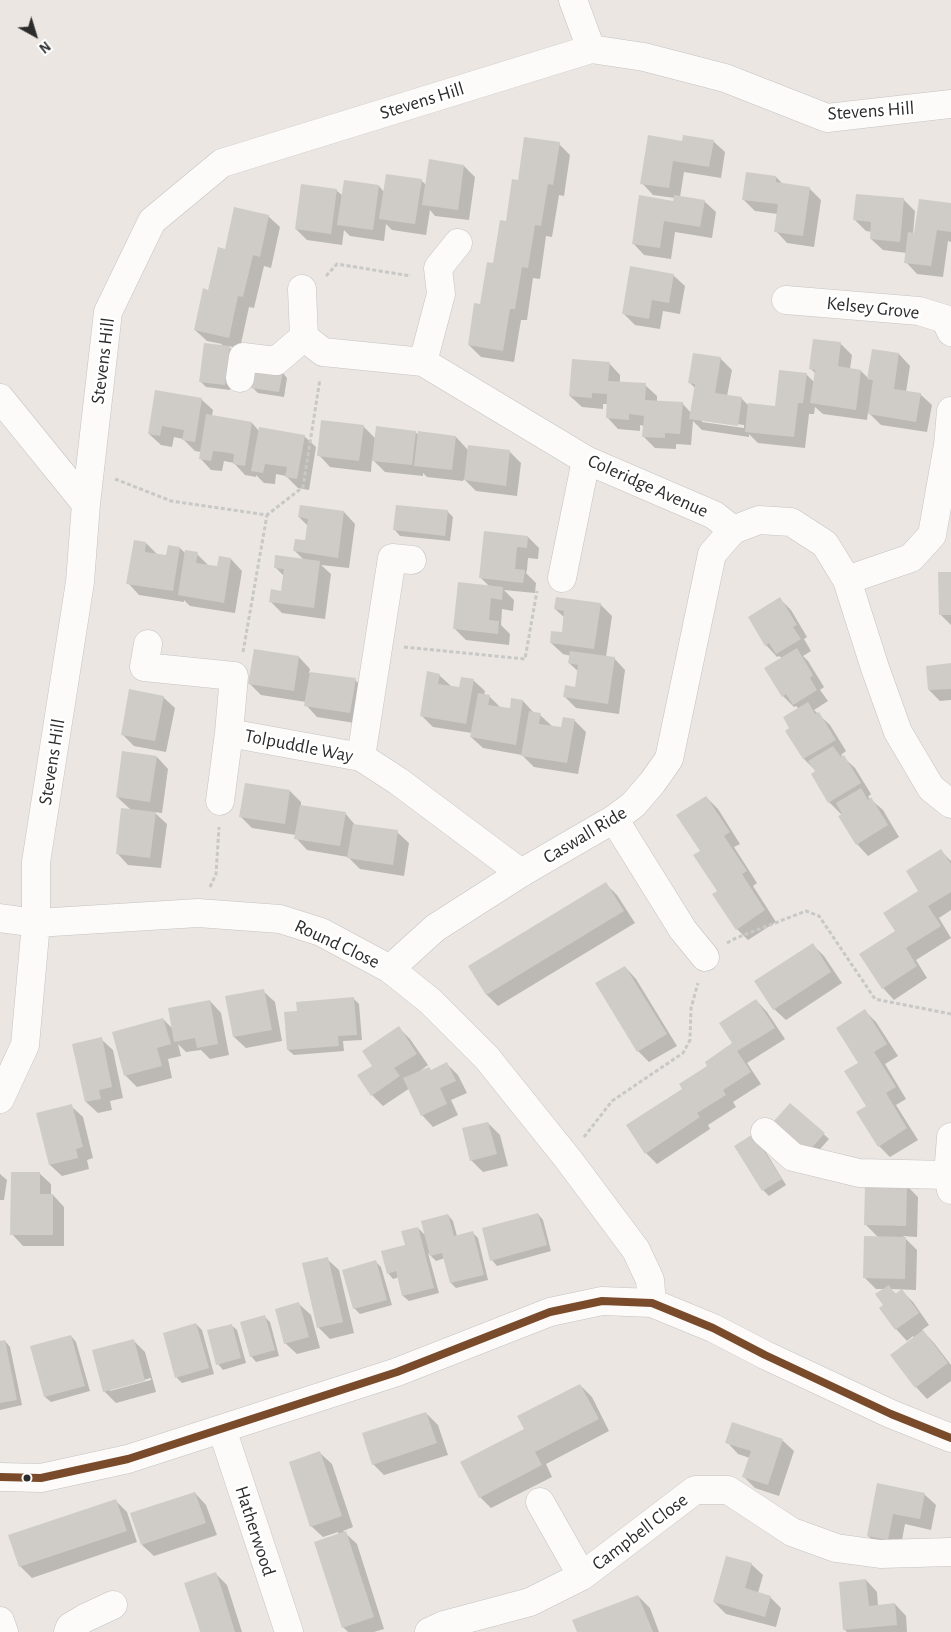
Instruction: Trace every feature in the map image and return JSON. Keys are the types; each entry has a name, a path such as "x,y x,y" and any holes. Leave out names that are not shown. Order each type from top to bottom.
{"street":[{"path":"573,0 591,49"},
{"name":"Stevens Hill","path":"36,923 36,862 80,582 86,504 108,312 152,221 222,163 591,49 644,57 725,78 827,118 951,104"},
{"path":"423,362 441,294 438,268 458,243"},
{"path":"240,378 243,357 276,360 314,344 302,289"},
{"name":"Kelsey Grove","path":"786,300 919,311 949,321"},
{"name":"Coleridge Avenue","path":"314,344 423,362 586,460 714,514 733,530"},
{"path":"0,398 86,504"},
{"path":"847,580 911,558 932,535 948,445 951,411"},
{"path":"562,578 586,460"},
{"path":"733,530 759,520 791,522 824,544 847,580 898,732 931,788 951,804"},
{"name":"Caswall Ride","path":"390,969 436,928 521,873 614,820 633,805 652,783 669,759 712,554 733,530"},
{"path":"361,757 392,558 412,560"},
{"path":"148,644 144,667 234,676 229,733"},
{"name":"Tolpuddle Way","path":"220,801 229,733 361,757 398,781 521,873"},
{"path":"614,820 683,930 705,956"},
{"name":"Round Close","path":"0,918 36,923 198,913 280,919 321,932 390,969 430,1001 487,1058 568,1159 636,1250 650,1280 652,1303"},
{"path":"0,1099 25,1045 36,923"},
{"path":"765,1132 793,1157 859,1173 950,1183 951,1137"},
{"path":"0,1477 41,1478 128,1459 397,1372 550,1312 602,1301 652,1303 713,1328 765,1355 891,1414 951,1438"},
{"name":"Hatherwood","path":"222,1429 289,1632"},
{"name":"Campbell Close","path":"429,1632 444,1625 530,1602 582,1576 695,1490 728,1490 792,1532 836,1548 880,1554 951,1552"},
{"path":"540,1502 582,1576"},
{"path":"68,1632 70,1627 113,1605"},
{"path":"0,1621 4,1632"}],"path":[{"path":"302,289 318,284 337,264 412,276 438,268"},
{"path":"234,676 245,648 267,515 303,487 317,400 314,344"},
{"path":"91,470 171,501 267,515"},
{"path":"378,645 525,659 540,578 562,578"},
{"path":"198,913 216,874 220,801"},
{"path":"568,1159 612,1101 683,1053 690,1040 691,1008 705,956 736,938 806,911 819,916 875,999 951,1014"}],"building":[{"path":"648,135 682,141 683,135 714,140 709,167 673,161 669,188 640,184"},
{"path":"524,137 560,142 553,185 548,184 541,226 535,225 528,268 522,267 515,309 510,309 503,351 468,345 474,303 480,304 487,262 493,263 500,220 506,221 512,179 518,180"},
{"path":"429,159 464,165 458,210 422,205"},
{"path":"746,172 776,176 776,182 810,187 803,236 774,232 778,204 742,200"},
{"path":"386,174 422,179 415,224 379,219"},
{"path":"344,180 379,185 373,230 337,225"},
{"path":"301,184 337,189 331,234 295,229"},
{"path":"856,194 904,198 900,242 870,239 871,222 853,220"},
{"path":"639,195 673,201 674,195 705,200 700,227 664,221 660,248 632,244"},
{"path":"919,199 951,203 951,232 937,230 931,266 904,263 908,232 914,233"},
{"path":"234,207 269,215 260,257 253,255 243,297 238,296 229,338 194,330 203,288 208,290 218,247 225,249"},
{"path":"630,266 674,274 669,303 652,300 649,319 622,314"},
{"path":"813,339 841,342 838,366 861,370 856,410 810,403 815,370 809,369"},
{"path":"204,343 230,346 225,385 199,382"},
{"path":"872,349 899,353 894,389 921,393 916,422 868,414 873,380 867,379"},
{"path":"693,353 721,357 715,393 742,397 738,426 689,419 695,384 688,383"},
{"path":"572,359 610,362 608,381 646,383 645,400 683,402 680,434 665,433 665,438 642,437 644,416 629,414 629,420 606,418 607,394 592,393 592,398 569,396"},
{"path":"254,367 283,371 279,392 251,388"},
{"path":"779,370 807,373 803,403 798,403 794,437 745,432 748,403 775,406"},
{"path":"155,390 202,398 195,442 182,440 184,430 162,426 160,436 148,434"},
{"path":"206,414 252,422 245,466 233,464 234,454 223,452 213,451 211,461 199,459"},
{"path":"321,420 364,425 359,461 317,456"},
{"path":"376,426 416,431 412,465 372,461"},
{"path":"259,427 305,435 297,479 285,477 287,467 265,464 263,473 251,471"},
{"path":"418,431 456,436 452,470 414,466"},
{"path":"468,445 510,450 506,486 464,480"},
{"path":"300,505 344,511 338,558 293,551 295,539 305,540 308,519 298,517"},
{"path":"396,505 448,510 445,536 393,530"},
{"path":"484,531 528,536 527,548 517,547 515,569 525,570 523,583 479,578"},
{"path":"134,540 146,542 145,552 166,555 168,545 180,547 173,591 126,584"},
{"path":"185,550 198,552 196,563 217,566 219,556 231,558 224,603 178,595"},
{"path":"275,555 320,561 314,608 269,602 271,589 281,591 284,569 274,568"},
{"path":"938,572 951,572 951,615 939,615"},
{"path":"458,582 503,587 502,600 491,598 489,620 499,621 498,634 453,629"},
{"path":"556,597 601,603 594,649 550,643 551,631 562,632 564,611 554,609"},
{"path":"780,597 797,625 793,627 801,639 776,654 769,643 765,646 748,617"},
{"path":"797,648 813,675 810,678 817,690 793,705 786,694 782,697 764,668"},
{"path":"254,649 299,656 294,691 248,684"},
{"path":"570,651 615,657 608,704 563,697 565,685 575,687 578,665 568,663"},
{"path":"951,663 951,689 928,690 926,666"},
{"path":"427,671 440,674 438,684 459,687 461,677 474,679 466,724 420,716"},
{"path":"310,672 356,678 350,713 304,706"},
{"path":"129,689 164,696 155,741 121,735"},
{"path":"478,693 490,695 488,705 510,708 511,698 523,700 516,745 470,737"},
{"path":"808,702 815,714 819,712 836,740 803,759 785,731 789,728 783,717"},
{"path":"529,711 541,713 539,724 561,727 563,717 575,719 567,763 521,756"},
{"path":"833,746 841,757 844,755 861,783 828,803 811,774 815,771 808,761"},
{"path":"122,751 157,756 150,802 116,797"},
{"path":"245,783 290,790 285,824 239,817"},
{"path":"861,788 868,800 871,797 888,825 856,845 838,816 842,814 836,803"},
{"path":"706,796 730,832 724,836 747,871 742,874 765,910 736,930 712,894 717,891 693,855 700,851 676,815"},
{"path":"300,805 346,812 340,846 294,839"},
{"path":"121,808 156,812 150,858 116,854"},
{"path":"353,824 398,830 393,865 347,858"},
{"path":"941,849 951,864 951,892 928,906 941,926 906,948 917,966 882,989 859,954 895,931 883,913 918,891 906,871"},
{"path":"606,882 624,911 486,995 468,966"},
{"path":"813,943 831,972 773,1010 754,981"},
{"path":"625,966 667,1034 637,1052 595,983"},
{"path":"264,989 272,1030 233,1037 225,996"},
{"path":"354,997 357,1035 338,1036 339,1046 287,1050 284,1012 297,1011 296,1002"},
{"path":"756,999 775,1028 737,1051 751,1072 723,1090 726,1095 697,1113 700,1117 645,1154 626,1125 682,1089 679,1084 707,1066 705,1062 732,1043 719,1023"},
{"path":"210,1000 218,1044 197,1048 195,1038 174,1042 168,1008"},
{"path":"865,1009 887,1044 874,1052 896,1087 886,1093 907,1128 878,1147 856,1112 866,1106 844,1071 858,1063 836,1028"},
{"path":"163,1018 171,1044 157,1048 162,1066 124,1076 112,1032"},
{"path":"399,1026 417,1054 394,1068 400,1076 371,1096 357,1075 372,1066 362,1051"},
{"path":"102,1037 112,1087 99,1090 101,1099 85,1102 72,1044"},
{"path":"447,1062 456,1081 440,1088 447,1104 421,1116 403,1078 429,1067 431,1070"},
{"path":"790,1103 825,1133 807,1153 773,1122"},
{"path":"72,1104 83,1147 76,1149 78,1158 49,1165 36,1113"},
{"path":"488,1122 497,1154 470,1161 462,1128"},
{"path":"753,1134 782,1179 762,1191 734,1146"},
{"path":"11,1172 40,1172 40,1194 53,1194 53,1235 10,1235"},
{"path":"865,1183 907,1184 906,1226 864,1225"},
{"path":"538,1213 547,1245 490,1261 482,1228"},
{"path":"448,1214 454,1236 473,1231 484,1275 450,1283 442,1253 430,1256 421,1221"},
{"path":"418,1227 434,1288 402,1296 396,1271 387,1274 381,1251 405,1245 401,1231"},
{"path":"864,1236 906,1237 905,1279 863,1278"},
{"path":"328,1257 343,1322 317,1328 302,1263"},
{"path":"376,1260 387,1300 353,1309 342,1270"},
{"path":"889,1285 895,1294 902,1289 919,1313 895,1330 879,1308 883,1305 875,1294"},
{"path":"299,1302 309,1337 284,1344 275,1309"},
{"path":"265,1315 275,1350 250,1357 240,1322"},
{"path":"196,1323 209,1368 175,1378 163,1333"},
{"path":"232,1324 241,1358 216,1365 207,1330"},
{"path":"923,1330 948,1363 915,1388 890,1355"},
{"path":"71,1335 85,1386 44,1397 30,1346"},
{"path":"134,1339 145,1381 103,1392 92,1350"},
{"path":"5,1340 17,1400 0,1403 0,1341"},
{"path":"580,1384 599,1419 535,1452 542,1465 479,1498 460,1462 524,1429 517,1416"},
{"path":"426,1412 437,1443 372,1465 362,1433"},
{"path":"732,1422 783,1439 768,1485 742,1477 751,1451 725,1443"},
{"path":"320,1451 342,1516 310,1527 289,1462"},
{"path":"877,1483 925,1493 920,1519 893,1514 888,1540 867,1536"},
{"path":"195,1492 206,1523 141,1545 130,1513"},
{"path":"116,1499 127,1531 19,1567 8,1535"},
{"path":"346,1531 374,1617 342,1628 314,1542"},
{"path":"726,1556 752,1563 745,1588 771,1596 765,1617 713,1602"},
{"path":"216,1572 235,1632 200,1632 184,1583"},
{"path":"866,1579 869,1606 895,1603 897,1625 843,1630 839,1582"},
{"path":"638,1595 653,1632 577,1632 572,1620"}],"transit line":[{"path":"0,1477 41,1478 128,1459 397,1372 550,1312 602,1301 652,1303 713,1328 765,1355 891,1414 951,1438"}]}
